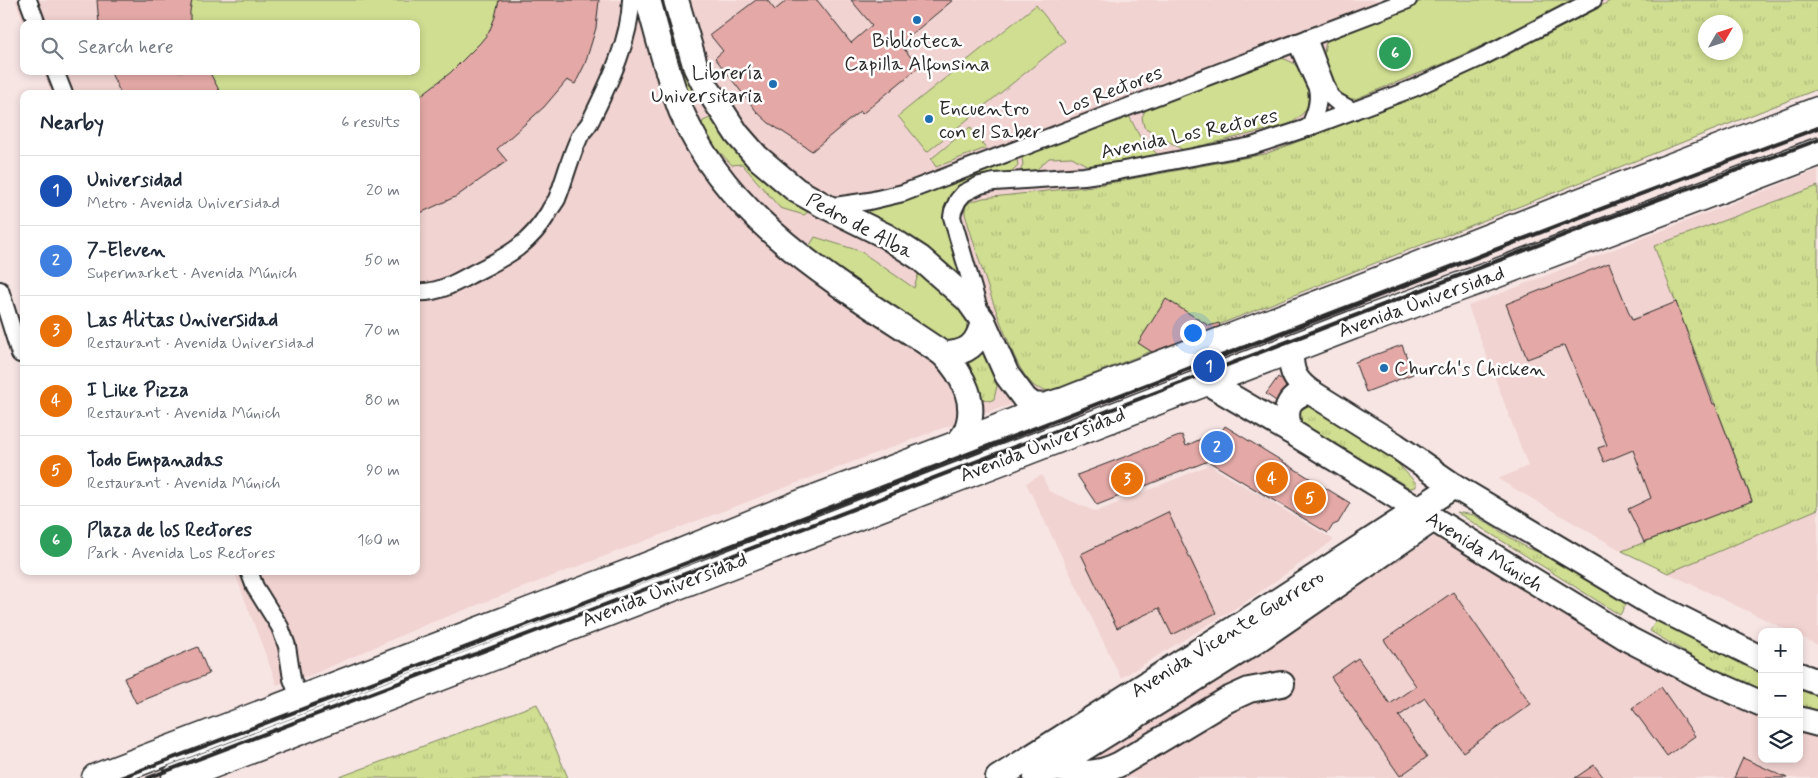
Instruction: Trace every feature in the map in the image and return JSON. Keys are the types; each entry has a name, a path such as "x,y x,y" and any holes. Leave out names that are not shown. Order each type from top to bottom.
{"highway":[{"name":"Avenida Universidad","path":"96,778 654,564 796,506 1818,111"},
{"name":"Avenida Universidad","path":"176,778 1353,325 1818,152"},
{"path":"1377,282 1456,288"},
{"path":"418,684 512,618"}],"main road":[{"path":"648,0 683,114 692,134 713,167 753,216 802,259 943,354 954,366 962,380 970,406 965,433 955,446"},
{"name":"Pedro de Alba","path":"676,0 696,68 712,98 737,134 761,161 785,182 826,207 886,236 920,258 960,292 983,321 1005,371 1025,399 1033,404 1044,406 1077,397"},
{"path":"683,114 712,98"},
{"path":"943,354 960,352 972,346 980,333 983,321"},
{"name":"Avenida Múnich","path":"1291,356 1291,366 1295,377 1309,391 1396,445 1462,490 1652,604 1758,657"},
{"name":"Avenida Múnich","path":"1214,387 1290,431 1630,640 1710,681 1758,702"},
{"path":"1290,431 1286,418 1288,404 1299,394 1309,391"},
{"name":"Avenida Vicente Guerrero","path":"1045,773 1253,643 1426,514 1462,490"},
{"name":"Avenida Vicente Guerrero","path":"998,778 1273,604 1426,514"},
{"path":"1803,676 1818,682"},
{"path":"1045,773 1090,774 1104,771 1120,764 1227,700 1249,690 1282,684"},
{"path":"1803,719 1818,724"}],"street":[{"path":"420,292 432,291 454,284 508,254 526,242 535,233 556,201 579,137 588,125 612,74 625,37 631,0"},
{"name":"Los Rectores","path":"826,207 869,201 903,192 1408,0"},
{"name":"Avenida Los Rectores","path":"983,321 952,217 958,200 973,188 994,182 1084,176 1252,146 1309,128 1414,88 1482,57 1593,0"},
{"path":"30,2 36,20"},
{"path":"1302,40 1330,96 1352,111"},
{"path":"1302,40 1319,96 1316,113 1309,128"},
{"path":"57,75 62,90"},
{"path":"1793,121 1818,107"},
{"path":"0,290 20,354"},
{"path":"250,575 255,588 275,617 282,631 289,656 292,679 300,700"}],"shaded area":[{"path":"15,0 1818,0 1818,89 1050,391 937,430 694,522 425,625 309,676 292,679 277,685 236,575 420,575 420,90 50,90 45,75 420,75 420,20 22,20"},
{"path":"1818,170 1818,645 1803,638 1803,628 1783,628 1622,551 1498,479 1528,466 1468,306"},
{"path":"1209,465 1334,540 1247,601 1121,678 1026,483 1042,475 1049,491 1096,512"},
{"path":"1440,533 1649,658 1758,716 1758,763 1803,763 1803,733 1818,737 1818,778 1059,778"}],"green space":[{"path":"112,0 574,0 420,179 420,90 134,90 127,75 420,75 420,20 114,20"},
{"path":"1425,0 1571,0 1505,35 1440,65 1355,99 1347,99 1337,92 1329,77 1324,60 1324,51 1329,36"},
{"path":"1612,0 1818,0 1818,89 1050,391 1035,386 1028,380 1014,356 990,292 965,214 965,207 970,202 983,198 1093,186 1265,154 1395,105 1551,33"},
{"path":"1036,5 1065,41 927,152 898,116"},
{"path":"661,15 673,24 697,89 694,92 686,92"},
{"path":"1281,58 1292,62 1297,67 1308,84 1309,91 1308,104 1305,110 1301,116 1288,125 1183,150 1144,127 1142,117 1148,105 1273,59"},
{"path":"1127,112 1140,137 1157,154 1156,156 1088,166 1072,157 1049,158 1033,173 1019,174 1023,165 1021,152"},
{"path":"710,118 715,120 769,183 794,204 808,212 804,215 780,208 742,164 732,165 715,147 710,145 701,127 703,121"},
{"path":"970,127 986,148 936,167 931,159"},
{"path":"1016,155 1018,165 1010,173 986,177 966,184 957,190 946,209 944,222 962,279 899,231 864,211 865,208"},
{"path":"1818,186 1818,509 1668,573 1622,551 1752,500 1654,246"},
{"path":"815,237 860,251 914,288 919,272 926,276 952,298 959,307 965,316 967,325 965,333 957,341 945,342 807,250"},
{"path":"983,350 997,386 994,399 990,401 980,398 964,361 975,358"},
{"path":"1309,405 1313,405 1384,449 1416,483 1416,487 1410,488 1301,423 1299,419 1300,411"},
{"path":"1456,512 1474,515 1527,548 1575,565 1629,599 1620,615"},
{"path":"1659,616 1758,668 1758,689 1714,669 1650,631"},
{"path":"1803,685 1818,691 1818,714 1803,708"},
{"path":"537,704 568,778 337,778"}],"building":[{"path":"97,0 192,0 190,20 99,20"},
{"path":"499,0 599,0 596,28 585,64 575,84 567,80 544,107 497,149 507,161 457,196 420,213 420,96 450,73 480,43 489,32"},
{"path":"756,0 767,0 775,10 787,0 817,0 851,43 872,25 851,0 953,0 900,44 919,67 862,114 860,111 812,151 769,123 757,112 715,58 723,51 710,35"},
{"path":"112,75 211,75 219,90 119,90"},
{"path":"1609,263 1632,320 1676,302 1713,404 1715,404 1752,501 1644,542 1628,509 1651,498 1633,450 1604,462 1598,448 1607,445 1565,345 1527,359 1506,304"},
{"path":"1166,299 1209,326 1219,323 1220,326 1152,352 1138,343"},
{"name":"Church's Chicken","path":"1402,345 1413,374 1366,392 1355,362"},
{"path":"1278,377 1286,387 1276,401 1266,394"},
{"path":"1225,426 1350,503 1338,523 1333,525 1328,533 1208,461 1097,505 1077,475 1182,435 1186,446 1213,433 1220,434"},
{"path":"1168,512 1216,613 1172,635 1159,608 1117,628 1081,554"},
{"path":"1453,592 1531,704 1463,752 1425,698 1399,716 1427,757 1400,776 1331,677 1358,658 1390,704 1416,686 1384,640"},
{"path":"198,647 209,674 136,703 124,678"},
{"path":"1661,687 1695,736 1667,756 1632,708"},
{"path":"1743,758 1787,778 1734,778"},
{"path":"1594,765 1604,778 1575,778"}],"railway":[{"path":"120,778 570,608 1603,208 1818,128"},
{"path":"148,778 573,617 1606,219 1818,140"}],"place":[{"name":"Biblioteca Capilla Alfonsina","path":"917,20"},
{"name":"Plaza de los Rectores","path":"1395,53"},
{"name":"Librería Universitaria","path":"773,84"},
{"name":"Encuentro con el Saber","path":"929,119"},
{"name":"Universidad","path":"1209,366"},
{"name":"Church's Chicken","path":"1384,368"},
{"name":"7-Eleven","path":"1217,447"},
{"name":"I Like Pizza","path":"1272,478"},
{"name":"Las Alitas Universidad","path":"1127,479"},
{"name":"Todo Empanadas","path":"1310,498"}]}
